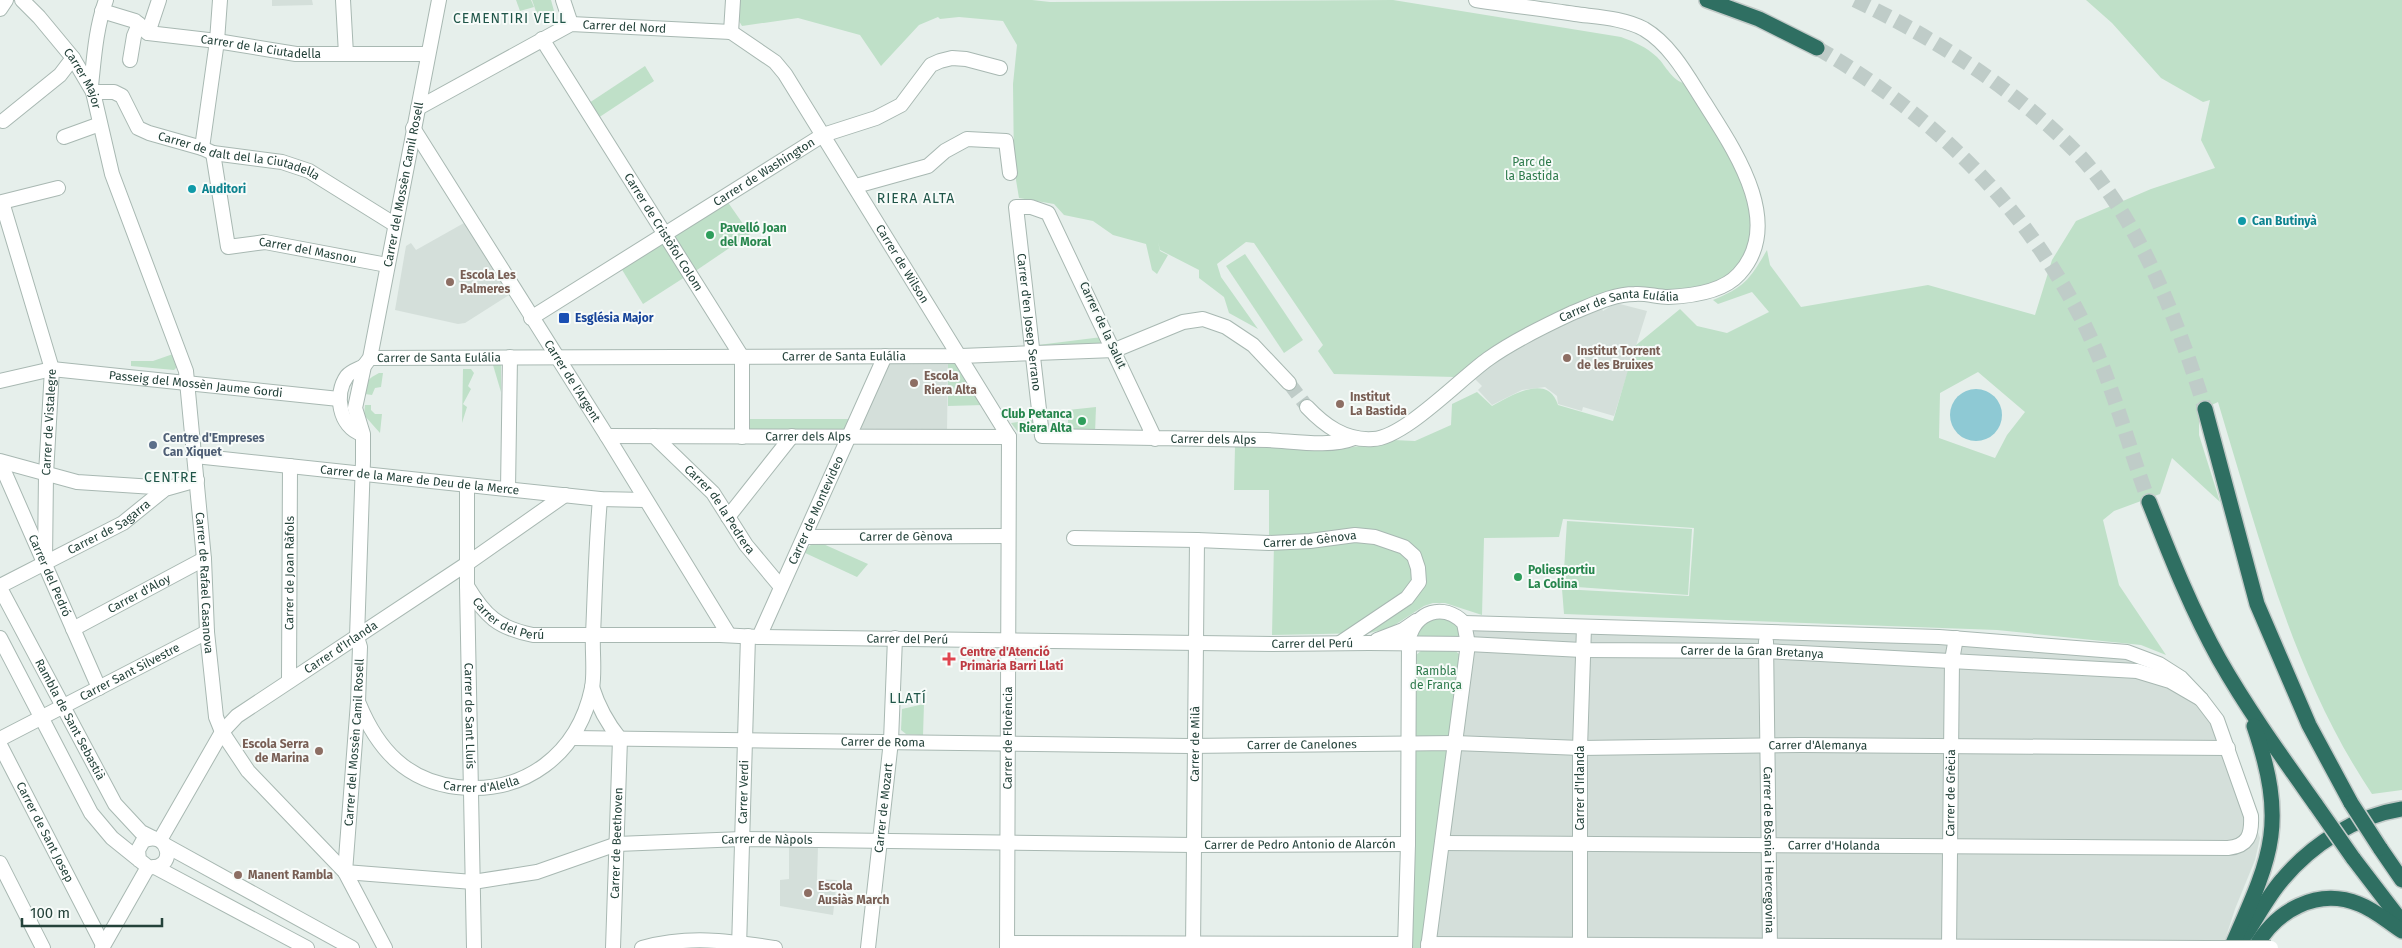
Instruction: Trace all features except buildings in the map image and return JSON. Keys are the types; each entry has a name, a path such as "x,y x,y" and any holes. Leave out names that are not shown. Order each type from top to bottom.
{"highway":[{"path":"1707,0 1759,19 1817,48"},
{"path":"2205,409 2257,604 2309,725 2351,803 2402,880"},
{"path":"2149,502 2195,611 2246,704 2353,858 2402,922"},
{"path":"2231,948 2260,881 2271,847 2274,818 2268,773 2246,704"},
{"path":"2237,948 2283,879 2324,842 2353,824 2402,808"},
{"path":"2255,948 2261,936 2288,910 2313,900 2346,900 2358,904 2402,931"},
{"path":"2246,948 2255,921"}],"street":[{"path":"0,9 6,0"},
{"name":"Carrer Major","path":"22,0 39,17 73,58 92,89 112,174"},
{"path":"130,60 134,36 144,28 158,0"},
{"path":"208,151 220,0"},
{"path":"343,0 346,54"},
{"name":"Carrer del Mossèn Camil Rosell","path":"345,872 358,702 360,647 357,637 363,434 348,405 367,362 439,0"},
{"path":"563,0 571,24"},
{"path":"731,32 733,0"},
{"name":"Carrer de Santa Eulália","path":"1307,406 1328,426 1354,438 1374,439 1388,435 1406,425 1490,357 1562,317 1612,297 1636,294 1666,297 1699,293 1722,286 1739,275 1756,248 1758,226 1754,196 1737,154 1678,63 1657,39 1644,29 1628,23 1476,0"},
{"path":"92,89 104,5"},
{"name":"Carrer de la Ciutadella","path":"104,5 135,20 144,28 296,54 427,54"},
{"name":"Carrer del Nord","path":"418,108 571,24 731,32"},
{"name":"Carrer de Wilson","path":"731,32 775,62 785,74 961,356 1009,437"},
{"name":"Carrer de Cristòfol Colom","path":"542,39 742,357"},
{"path":"3,121 60,75 73,58"},
{"name":"Carrer de Washington","path":"531,318 823,135 876,118 901,106 931,65 952,58 966,59 1000,68"},
{"name":"Carrer de dalt del la Ciutadella","path":"92,89 114,92 122,96 138,128 208,151 282,162 309,171 394,224"},
{"path":"64,137 100,124"},
{"name":"Carrer de l'Argent","path":"413,128 607,436 728,635"},
{"path":"856,186 928,166 945,151 966,139 1006,141 1010,173"},
{"name":"Carrer del Masnou","path":"208,151 228,247 264,242 387,265"},
{"name":"Carrer de Rafael Casanova","path":"112,174 186,371 204,559 207,632 216,717 222,732 248,771 345,872 385,948"},
{"name":"Carrer de Vistalegre","path":"45,561 46,474 52,369 2,202 58,188"},
{"name":"Carrer d'en Josep Serrano","path":"1042,436 1016,207 1031,208 1048,213"},
{"name":"Carrer de la Salut","path":"1048,213 1115,350 1155,439"},
{"name":"Carrer de Santa Eulália","path":"367,362 510,357 961,356 1115,350 1183,322 1203,319 1226,327 1253,345 1289,383"},
{"name":"Carrer de Montevideo","path":"754,637 805,537 885,356"},
{"path":"508,489 510,357"},
{"path":"742,357 742,437"},
{"path":"348,405 354,387 351,384 342,384 348,374 367,362"},
{"name":"Passeig del Mossèn Jaume Gordi","path":"0,381 52,369 187,383 348,405"},
{"name":"Carrer dels Alps","path":"607,436 1009,437"},
{"name":"Carrer de la Pedrera","path":"654,436 713,493 746,545 780,587"},
{"path":"728,517 792,436"},
{"name":"Carrer dels Alps","path":"1042,436 1340,443 1354,438"},
{"name":"Carrer de Florència","path":"1008,946 1009,437"},
{"name":"Carrer de la Mare de Deu de la Merce","path":"195,456 362,472 468,486 600,498 645,500"},
{"path":"0,461 46,474 96,484 154,487 162,491 197,480"},
{"name":"Carrer del Pedró","path":"0,461 99,688"},
{"name":"Carrer de Joan Ràfols","path":"289,681 290,466"},
{"name":"Carrer de Sant Lluís","path":"468,486 467,586 474,948"},
{"name":"Carrer de Sagarra","path":"0,587 45,561 123,523 162,491"},
{"name":"Carrer d'Irlanda","path":"159,841 222,732 237,716 468,563 565,495"},
{"name":"Carrer d'Alella","path":"600,498 592,687 598,705 611,728 620,738"},
{"name":"Carrer de Gènova","path":"1074,538 1269,543 1310,541 1355,535 1375,537 1404,546 1414,556 1418,568 1419,582 1407,598 1340,643"},
{"name":"Carrer de Gènova","path":"805,537 1008,536"},
{"name":"Carrer de Milà","path":"1193,946 1192,845 1196,746 1197,540"},
{"name":"Carrer d'Aloy","path":"73,629 204,559"},
{"name":"Carrer del Perú","path":"467,586 481,608 493,620 513,631 533,635 728,635 754,637 1197,643 1369,642 1408,644"},
{"name":"Rambla de Sant Sebastià","path":"0,587 115,804 141,832 352,948"},
{"path":"1008,946 1405,946 1408,844 1408,644 1410,632 1417,620 1430,612 1442,611 1453,615 1464,623 1468,644 1428,946 2275,948"},
{"name":"Carrer del Perú","path":"1369,642 1389,636 1417,620"},
{"name":"Carrer de la Gran Bretanya","path":"1464,623 1956,638 2127,652 2159,664 2180,678 2201,699 2217,720 2251,816 2252,831 2247,841 2239,847 2228,848"},
{"name":"Carrer d'Irlanda","path":"1580,947 1580,748 1584,628"},
{"name":"Carrer de Bòsnia i Hercegovina","path":"1766,631 1770,948"},
{"name":"Carrer Sant Silvestre","path":"0,739 207,632"},
{"name":"Carrer Verdi","path":"739,945 744,739 754,637"},
{"name":"Rambla de Sant Sebastià","path":"0,638 91,813 112,838 147,865 307,948"},
{"name":"Carrer de Mozart","path":"868,948 891,741 895,638"},
{"name":"Carrer de Grècia","path":"1950,948 1952,660 1956,638"},
{"name":"Carrer de la Gran Bretanya","path":"1408,644 1468,644 1582,650 1765,650 2097,667 2137,671 2170,681 2201,699"},
{"path":"2097,667 2098,649"},
{"name":"Carrer d'Alella","path":"358,702 367,722 387,751 403,767 423,780 471,789 511,783 547,766 572,738 592,687"},
{"name":"Carrer de Roma","path":"572,738 1196,746"},
{"name":"Carrer de Beethoven","path":"613,948 620,738"},
{"name":"Carrer d'Alemanya","path":"1408,744 1454,743 1580,748 1768,746 2228,748"},
{"name":"Carrer de Canelones","path":"1196,746 1408,744"},
{"name":"Carrer de Sant Josep","path":"0,746 103,947"},
{"path":"148,839 159,841 167,849 166,859 159,866 147,865 138,850 140,845 148,839"},
{"name":"Carrer de Nàpols","path":"345,872 473,882 537,872 617,844 742,839 1192,845"},
{"name":"Carrer d'Holanda","path":"1442,843 2228,848"},
{"name":"Carrer de Pedro Antonio de Alarcón","path":"1192,845 1408,844"},
{"path":"0,864 44,948"},
{"path":"103,947 147,865"},
{"path":"307,948 317,928"},
{"path":"642,948 673,941 694,939 775,948"}],"shaded area":[{"path":"272,0 312,0 313,5 272,6"},
{"name":"Escola Les Palmeres","path":"464,223 509,295 465,323 458,324 395,310 406,246 411,243 416,250"},
{"name":"Institut Torrent de les Bruixes","path":"1616,303 1647,311 1614,416 1583,407 1582,411 1558,404 1557,396 1545,387 1522,390 1492,405 1478,390 1482,386 1473,377 1511,352 1557,327 1601,307 1603,311"},
{"name":"Escola Riera Alta","path":"890,361 948,361 947,431 859,430"},
{"path":"1469,624 1761,631 2119,654 2169,673 2185,685 2228,742 2260,838 2255,860 2235,909 2223,946 1428,948"},
{"name":"Escola Ausiàs March","path":"789,847 818,847 817,879 837,880 833,915 780,906 780,880 789,879"}],"green space":[{"path":"516,0 531,0 534,7 520,11"},
{"path":"532,0 551,0 554,11 538,17"},
{"name":"Parc de la Bastida","path":"737,0 1032,0 1050,2 1393,0 1621,37 1649,50 1677,80 1686,84 1725,146 1744,184 1750,206 1752,244 1739,268 1719,282 1686,290 1648,290 1497,346 1455,377 1334,374 1318,351 1323,345 1254,243 1246,242 1217,264 1221,277 1258,329 1229,313 1224,297 1199,278 1199,270 1160,250 1158,242 1160,251 1168,255 1157,274 1152,270 1146,244 1113,235 1093,221 1064,215 1054,204 1019,198 1014,168 1013,84 1017,45 1003,21 959,17 940,19 938,17 919,25 881,66 860,35 798,18 742,26 736,16"},
{"path":"2086,0 2402,0 2402,790 2372,794 2344,749 2320,702 2299,654 2264,554 2218,402 2199,411 2199,435 2220,502 2172,458 2160,494 2114,511 2103,520 2119,585 2166,655 2141,645 1997,630 1564,614 1562,589 1689,596 1694,528 1563,519 1559,537 1484,538 1482,615 1445,603 1433,603 1424,606 1390,628 1369,633 1272,635 1274,543 1269,535 1269,490 1234,490 1235,447 1342,449 1393,440 1415,441 1451,425 1452,404 1477,392 1492,406 1528,389 1538,388 1546,390 1553,395 1558,405 1613,421 1635,346 1680,309 1697,326 1727,333 1769,312 1752,292 1718,304 1713,300 1733,291 1746,281 1767,250 1770,265 1801,307 1928,285 2035,315 2052,260 2076,221 2151,189 2215,168 2201,140 2210,100 2203,102 2161,78 2112,23","holes":["1978,372 2025,412 2007,435 1995,458 1939,438 1940,393"]},
{"path":"645,66 654,81 598,118 589,103"},
{"name":"Pavelló Joan del Moral","path":"727,201 750,234 694,272 672,235"},
{"path":"662,242 685,277 643,304 621,268"},
{"path":"1245,254 1303,340 1284,353 1226,266"},
{"path":"1102,337 1105,348 1040,350 1038,345"},
{"path":"173,354 177,367 174,370 131,366 131,361 153,361"},
{"path":"948,361 960,366 984,405 948,406"},
{"path":"493,365 501,365 501,392"},
{"path":"463,369 471,369 474,373 468,386 471,389 463,404 467,407 462,423"},
{"path":"379,373 383,373 381,387 375,388 372,395 365,394 367,381"},
{"path":"365,405 371,405 371,410 375,414 382,414 380,433 364,415"},
{"name":"Club Petanca Riera Alta","path":"1096,407 1095,433 1068,433 1068,410"},
{"path":"749,419 851,419 846,430 749,430"},
{"path":"1034,420 1035,431 1018,432 1011,423"},
{"path":"1567,521 1692,529 1688,595 1563,586"},
{"path":"813,543 821,543 868,564 857,577 803,552"},
{"path":"1431,617 1449,618 1461,630 1462,637 1415,636 1418,627"},
{"name":"Rambla de França","path":"1453,649 1459,654 1461,659 1423,948 1412,948 1415,656 1422,650"},
{"path":"924,704 923,735 906,734 901,730 902,709"}],"water":[{"path":"1976,389 1986,391 1994,397 2000,405 2002,415 2000,425 1994,433 1986,439 1976,441 1966,439 1958,433 1952,425 1950,415 1952,405 1958,397 1966,391"}],"tunnel":[{"path":"1855,0 1944,48 2002,87 2078,154 2121,210 2155,274 2183,342 2205,409"},
{"path":"1817,48 1858,73 1933,130 1968,162 2029,233 2055,272 2090,336 2109,383 2149,502"},
{"path":"1289,383 1307,407"}],"place":[{"name":"Auditori","path":"192,189"},
{"name":"Can Butinyà","path":"2242,221"},
{"name":"Pavelló Joan del Moral","path":"710,235"},
{"name":"Escola Les Palmeres","path":"450,282"},
{"name":"Església Major","path":"564,318"},
{"name":"Institut Torrent de les Bruixes","path":"1567,358"},
{"name":"Escola Riera Alta","path":"914,383"},
{"name":"Institut La Bastida","path":"1340,404"},
{"name":"Club Petanca Riera Alta","path":"1082,421"},
{"name":"Centre d'Empreses Can Xiquet","path":"153,445"},
{"name":"Poliesportiu La Colina","path":"1518,577"},
{"name":"Centre d'Atenció Primària Barri Llatí","path":"949,659"},
{"name":"Escola Serra de Marina","path":"319,751"},
{"name":"Manent Rambla","path":"238,875"},
{"name":"Escola Ausiàs March","path":"808,893"}],"district":[{"name":"CEMENTIRI VELL","path":"510,18"},
{"name":"RIERA ALTA","path":"916,198"},
{"name":"CENTRE","path":"171,477"},
{"name":"LLATÍ","path":"908,698"}]}
